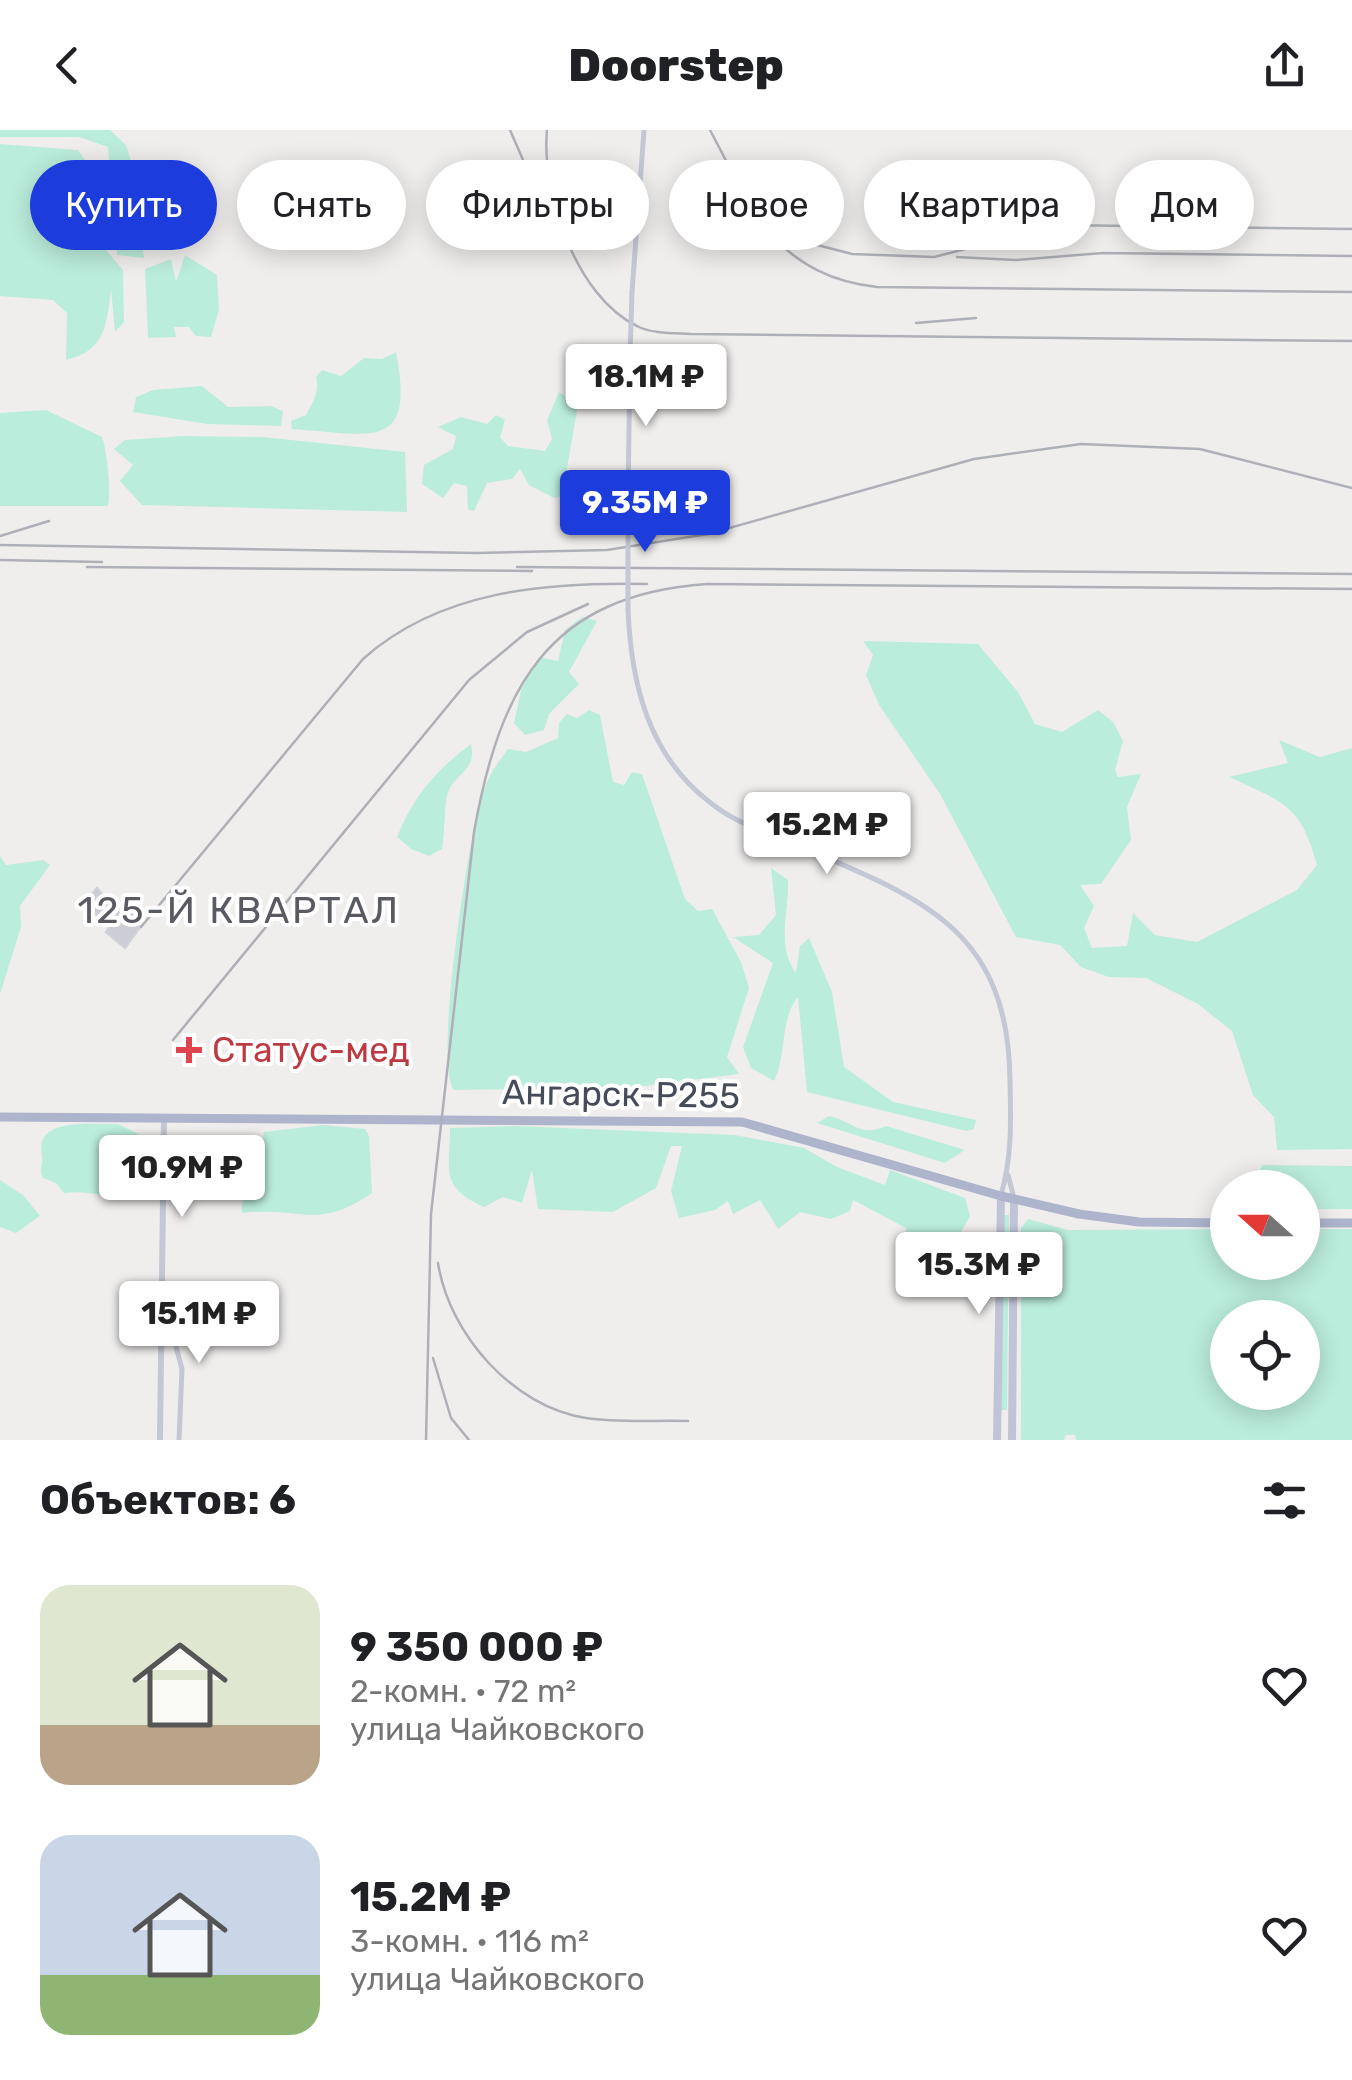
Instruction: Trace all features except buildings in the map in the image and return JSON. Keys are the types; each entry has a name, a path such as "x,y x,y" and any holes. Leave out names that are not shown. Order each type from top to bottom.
{"main road":[{"name":"Ангарск-Р255","path":"0,1117 742,1122 1001,1196 1109,1220 1210,1222"},
{"path":"997,1440 1001,1196"},
{"path":"1012,1440 1014,1199"},
{"path":"1320,1223 1352,1223"}],"street":[{"path":"644,130 632,292 628,500 629,653 641,703 665,754 690,784 741,822 918,898 962,938 979,960 1008,1028 1008,1172 1014,1199"},
{"path":"160,1440 164,1118"},
{"path":"1001,1196 1008,1172"},
{"path":"162,1322 170,1324 182,1369 178,1440"}],"green space":[{"path":"0,130 110,130 126,145 131,160 109,160 108,147 79,137 0,137"},
{"path":"0,144 78,150 85,160 30,160 30,250 106,250 123,270 124,322 115,332 111,289 102,335 89,350 66,360 67,313 53,300 0,296"},
{"path":"117,250 143,250 144,258 117,255"},
{"path":"185,255 217,275 219,310 211,337 196,336 189,327 174,327 176,337 148,338 145,269 171,259 176,282"},
{"path":"396,352 399,408 392,423 381,431 364,434 292,429 291,421 306,415 311,406 316,377 322,370 341,376 364,358 382,359"},
{"path":"202,386 228,407 271,406 283,411 281,426 207,424 133,412 136,397 153,390"},
{"path":"559,392 578,405 562,496 554,498 529,485 520,469 512,479 487,483 474,511 468,510 467,486 454,483 443,498 422,484 424,465 453,449 456,436 438,427 461,417 487,424 496,415 505,420 500,437 508,446 545,451 552,439 547,420"},
{"path":"46,410 102,437 108,471 108,506 0,506 0,413"},
{"path":"263,437 405,452 407,512 142,505 120,481 133,465 114,449 125,440"},
{"path":"582,617 597,621 569,672 579,684 549,714 544,730 525,735 514,723 521,690 539,657 558,661 565,630"},
{"path":"863,641 978,644 1018,692 1035,724 1062,732 1098,710 1113,722 1123,741 1115,770 1118,777 1141,774 1127,807 1131,840 1101,884 1080,885 1094,906 1084,928 1092,948 1127,946 1133,913 1155,935 1197,942 1297,890 1317,865 1304,829 1277,800 1229,777 1288,763 1279,740 1320,757 1352,748 1352,1149 1277,1150 1274,1117 1253,1095 1232,1031 1198,1004 1146,978 1109,977 1081,967 1060,945 1016,937 940,794 879,705 866,675 873,655"},
{"path":"589,710 600,715 613,782 624,785 632,772 642,774 685,899 698,911 712,909 741,962 749,988 727,1057 739,1074 622,1089 558,1083 538,1090 529,1083 519,1089 454,1090 449,1072 450,996 469,855 484,789 508,749 526,752 558,738 559,723 567,714 577,718"},
{"path":"471,744 471,760 448,792 442,849 429,856 411,849 397,837 410,809 436,774"},
{"path":"0,856 6,865 43,860 50,865 20,906 21,927 0,994"},
{"path":"771,868 788,880 785,940 790,963 796,973 800,946 809,938 832,992 844,1067 893,1102 976,1120 974,1129 967,1131 807,1092 798,997 788,1015 774,1081 751,1068 743,1047 773,963 733,937 759,935 776,915"},
{"path":"829,1116 863,1129 886,1126 965,1150 945,1163 817,1123"},
{"path":"118,1124 138,1134 147,1172 145,1199 134,1193 64,1193 56,1183 43,1178 42,1143 47,1134 67,1125"},
{"path":"323,1125 365,1129 369,1136 372,1193 323,1214 242,1213 264,1132"},
{"path":"514,1126 735,1135 804,1148 837,1167 885,1185 890,1170 965,1198 970,1216 946,1259 921,1265 903,1256 897,1242 905,1239 906,1228 853,1200 850,1211 831,1219 800,1212 778,1229 760,1200 733,1214 728,1201 715,1210 679,1218 671,1191 682,1146 671,1146 656,1188 613,1212 538,1209 532,1170 522,1203 503,1197 484,1207 453,1184 449,1167 450,1128"},
{"path":"1262,1165 1352,1166 1352,1209 1320,1209 1320,1170 1260,1170"},
{"path":"0,1180 23,1195 40,1216 16,1233 0,1227"},
{"path":"1002,1215 1009,1215 1007,1410 1000,1410"},
{"path":"1028,1219 1068,1230 1210,1229 1210,1280 1320,1280 1320,1229 1352,1229 1352,1440 1076,1440 1075,1435 1066,1435 1064,1440 1021,1440 1021,1228"}],"railway":[{"path":"510,130 523,160"},
{"path":"547,130 550,183 557,212 580,268 615,312 649,330 691,334 1352,341"},
{"path":"710,130 733,174 770,223 798,240 852,254 934,257 1060,225 1352,229"},
{"path":"787,250 818,271 877,287 1352,292"},
{"path":"957,257 1015,260 1103,253 1352,256"},
{"path":"916,323 976,318"},
{"path":"0,545 476,553 607,550 708,534 974,459 1081,444 1200,449 1352,488"},
{"path":"0,536 49,521"},
{"path":"0,560 102,562"},
{"path":"87,567 532,571"},
{"path":"517,567 1352,574"},
{"path":"141,927 363,659 393,636 460,604 496,595 571,585 647,584"},
{"path":"426,1440 431,1214 474,832 499,734 517,693 541,658 570,629 607,607 652,592 707,584 1352,589"},
{"path":"173,1040 469,680 527,632 588,604"},
{"path":"438,1263 455,1316 470,1340 510,1383 534,1399 586,1418 688,1421"},
{"path":"433,1358 451,1418 469,1440"}],"place":[{"name":"Статус-мед","path":"189,1050"}],"district":[{"name":"125-Й КВАРТАЛ","path":"239,910"}]}
